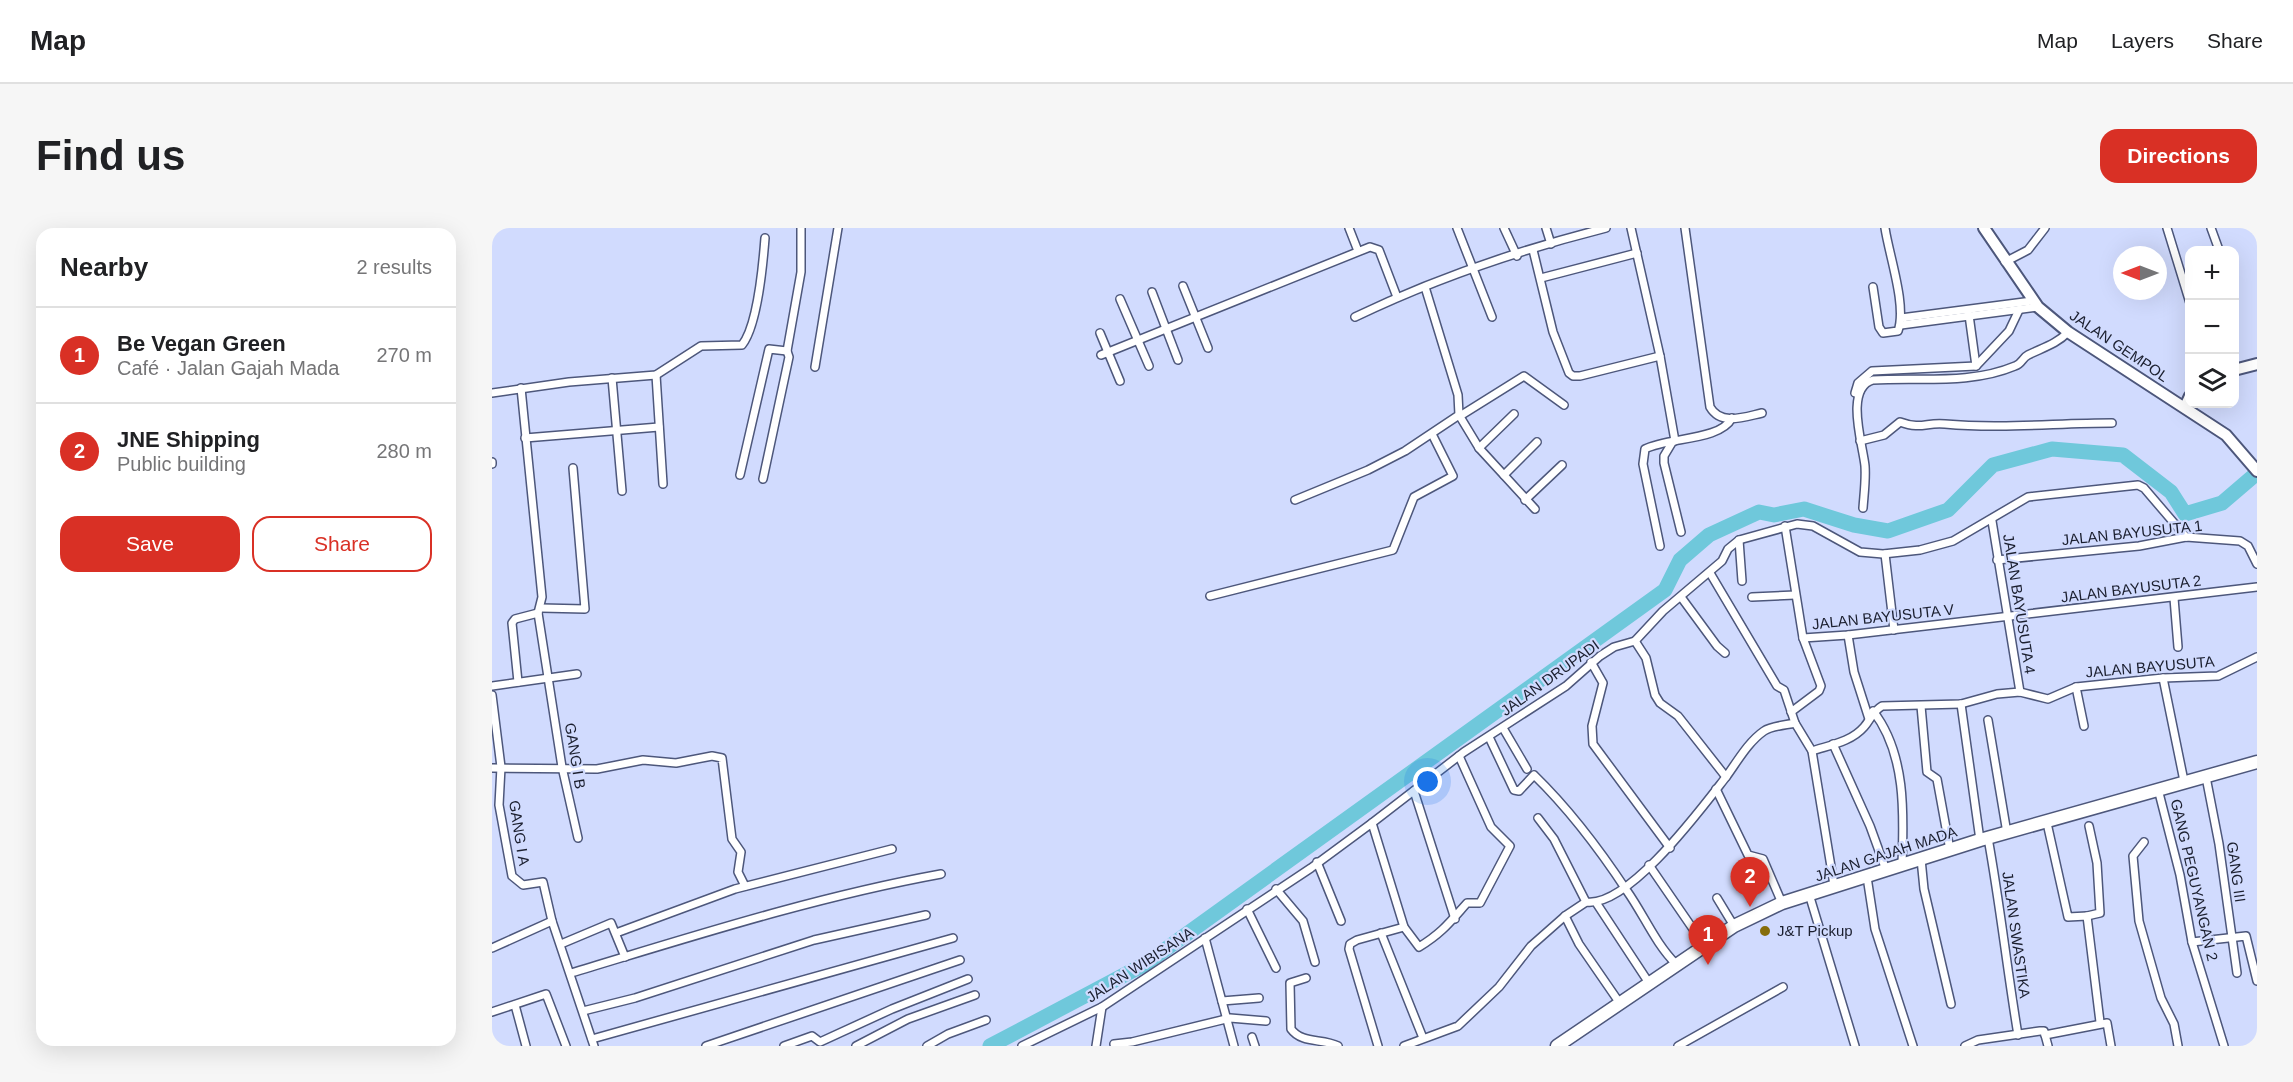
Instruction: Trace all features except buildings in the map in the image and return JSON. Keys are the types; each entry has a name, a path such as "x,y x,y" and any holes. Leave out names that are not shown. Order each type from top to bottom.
{"highway":[{"name":"JALAN GAJAH MADA","path":"1557,1046 1704,945 1734,926 1782,903 1984,839 2257,762"}],"main road":[{"name":"JALAN GEMPOL","path":"1984,228 2035,304 2068,332 2185,407"},
{"path":"2239,369 2257,364"},
{"name":"JALAN GEMPOL","path":"2186,408 2226,435 2257,471"}],"street":[{"path":"763,479 789,357 787,351 801,272 801,228"},
{"path":"815,367 838,228"},
{"path":"1349,228 1358,252"},
{"path":"1457,228 1475,268 1492,317"},
{"path":"1504,228 1517,256"},
{"path":"1546,228 1551,244"},
{"path":"1355,317 1397,297 1475,268 1590,230 1606,228"},
{"path":"1631,228 1660,356 1674,441 1664,456 1664,463 1681,532"},
{"path":"1685,228 1710,407 1714,415 1722,419 1762,414"},
{"path":"1873,287 1880,330 1883,333 1898,332 1900,322 1885,228"},
{"path":"2006,262 2028,250 2044,228"},
{"path":"2167,228 2185,276"},
{"path":"2211,228 2218,246"},
{"path":"492,393 612,378 656,375 701,346 742,345 748,335 762,276 765,238"},
{"path":"1104,353 1370,247 1379,250 1397,297"},
{"path":"1533,250 1553,332 1569,373 1573,376 1660,356"},
{"path":"1541,278 1637,253"},
{"path":"1183,286 1208,348"},
{"path":"1425,287 1458,394 1459,415 1479,448 1535,509"},
{"path":"1152,292 1178,360"},
{"path":"1120,299 1149,366"},
{"path":"1900,322 2035,304"},
{"path":"1969,314 2019,310 2035,304"},
{"path":"1851,415 1854,411 1858,383 1872,371 1976,366 2009,331 2019,310"},
{"path":"1969,314 1976,366"},
{"path":"1863,508 1865,467 1860,441 1858,394 1867,382 1967,378 1996,373 2019,365 2024,357 2052,345 2068,332"},
{"path":"1100,333 1104,353 1120,381"},
{"path":"740,476 769,349 787,351"},
{"path":"656,375 663,484"},
{"path":"1295,500 1368,470 1432,434 1524,376 1564,405"},
{"path":"612,378 622,491"},
{"name":"GANG I B","path":"521,388 539,610 562,767 578,838"},
{"path":"1479,448 1514,414"},
{"path":"1660,546 1643,464 1643,454 1652,446 1726,427 1732,418"},
{"path":"1860,441 1884,435 1900,422 1916,427 1944,424 1991,428 2112,423"},
{"path":"525,438 659,427"},
{"path":"1210,596 1393,549 1414,497 1453,476 1432,434"},
{"path":"1504,475 1537,441"},
{"path":"1525,500 1562,465"},
{"path":"518,682 512,623 539,610 585,609 573,468"},
{"path":"1742,581 1740,540 1785,526 1813,526 1860,552 1885,554 1920,550 1953,541 2028,497 2138,485 2144,488 2186,537"},
{"name":"JALAN BAYUSUTA 4","path":"1992,520 2020,692"},
{"name":"JALAN BAYUSUTA V","path":"1785,526 1803,638 1848,635 2008,616"},
{"name":"JALAN BAYUSUTA 1","path":"1997,560 2139,546 2186,537 2240,541 2248,546 2257,564"},
{"name":"JALAN DRUPADI","path":"1205,938 1372,823 1459,756 1566,686 1591,662 1614,647 1635,641 1663,611 1710,573 1722,561 1728,549 1740,540"},
{"path":"1885,554 1894,630"},
{"path":"1710,573 1777,686 1784,690 1795,723 1812,751 1834,885"},
{"name":"JALAN BAYUSUTA 2","path":"2008,616 2257,587"},
{"path":"1752,597 1795,595"},
{"path":"1682,597 1717,646 1725,653"},
{"path":"2174,598 2178,647"},
{"path":"1848,635 1854,672 1869,719"},
{"path":"1791,711 1819,691 1821,686 1803,638"},
{"path":"1635,641 1646,658 1655,695 1660,703 1678,716 1726,777"},
{"name":"JALAN BAYUSUTA","path":"1873,711 1882,706 1894,704 1921,706 1961,704 1997,694 2020,692 2044,699 2076,687 2163,678 2218,676 2257,657"},
{"path":"1591,662 1603,683 1592,726 1593,744 1670,848"},
{"path":"492,686 577,674"},
{"path":"2163,678 2184,781"},
{"path":"2076,687 2084,726"},
{"name":"GANG I A","path":"492,695 501,767 499,806 512,876 523,885 543,882 552,921 572,973 593,1043"},
{"name":"JALAN SWASTIKA","path":"1961,704 1984,839 2000,899 2005,960 2018,1035"},
{"path":"1921,706 1927,772 1937,779 1950,850"},
{"path":"1812,751 1852,738 1873,711 1886,728 1902,794 1902,864"},
{"path":"1988,720 2007,833"},
{"path":"1404,1046 1458,1026 1499,987 1531,946 1565,916 1586,902 1598,904 1626,889 1649,865 1670,848 1764,731 1795,723"},
{"path":"1503,728 1527,769"},
{"path":"1489,737 1515,792 1520,791 1534,775 1572,817 1626,889 1657,940 1676,964"},
{"path":"1833,744 1886,870"},
{"path":"492,768 562,767 597,770 643,760 676,763 712,756 722,758 732,839 741,852 738,872 745,886"},
{"path":"1372,823 1404,927 1419,947 1447,928 1467,903 1480,903 1510,846 1491,827 1459,756"},
{"name":"GANG III","path":"2206,777 2219,844 2237,973"},
{"path":"1716,789 1748,855 1763,859 1782,903"},
{"name":"GANG PEGUYANGAN 2","path":"2158,789 2180,875 2192,942 2224,1046"},
{"path":"1414,792 1455,919"},
{"path":"1538,818 1558,846 1586,902"},
{"path":"2047,823 2068,916 2100,913 2097,863 2089,826"},
{"path":"2144,842 2133,855 2139,921 2161,998 2172,1018 2178,1046"},
{"path":"616,933 745,886 892,849"},
{"path":"1921,859 1924,889 1951,1004"},
{"path":"1317,862 1341,921"},
{"path":"1649,865 1704,945"},
{"path":"572,973 832,896 941,873"},
{"path":"1867,877 1875,929 1913,1046"},
{"path":"1276,889 1303,921 1315,962"},
{"path":"1809,894 1855,1046"},
{"path":"1718,898 1734,926"},
{"path":"1598,904 1649,983"},
{"path":"1247,909 1276,968"},
{"path":"583,1011 635,998 814,940 926,915"},
{"path":"1565,916 1579,944 1619,1002"},
{"path":"2086,916 2104,1022 2111,1046"},
{"path":"492,948 552,921"},
{"path":"561,944 611,923 625,957"},
{"path":"1378,1046 1349,949 1353,941 1404,927"},
{"path":"1381,933 1424,1038"},
{"path":"2192,942 2232,937 2247,938 2257,981"},
{"path":"593,1043 953,938"},
{"name":"JALAN WIBISANA","path":"1022,1046 1038,1043 1101,1007 1205,938 1234,1046"},
{"path":"705,1046 960,960"},
{"path":"1306,978 1290,983 1291,1029 1301,1038 1327,1041 1338,1046"},
{"path":"784,1046 812,1035 820,1042 892,1009 968,979"},
{"path":"1678,1046 1783,987"},
{"path":"492,1012 547,994 566,1046"},
{"path":"856,1046 908,1019 975,995"},
{"path":"1222,1001 1258,998"},
{"path":"515,1005 526,1046"},
{"path":"1096,1046 1101,1007"},
{"path":"1114,1044 1133,1044 1236,1017 1266,1021"},
{"path":"927,1046 948,1034 986,1020"},
{"path":"1965,1046 1978,1040 2045,1033 2104,1022"},
{"path":"2045,1033 2048,1046"},
{"path":"1252,1037 1255,1046"}],"waterway":[{"path":"990,1046 1145,964 1665,590 1680,560 1709,535 1759,512 1774,515 1804,509 1854,525 1888,531 1948,510 1993,465 2052,449 2123,455 2171,492 2185,514 2222,503 2257,473"}],"place":[{"name":"JNE Shipping","path":"1750,907"},
{"name":"J&T Pickup","path":"1765,931"},
{"name":"Be Vegan Green","path":"1708,965"}]}
